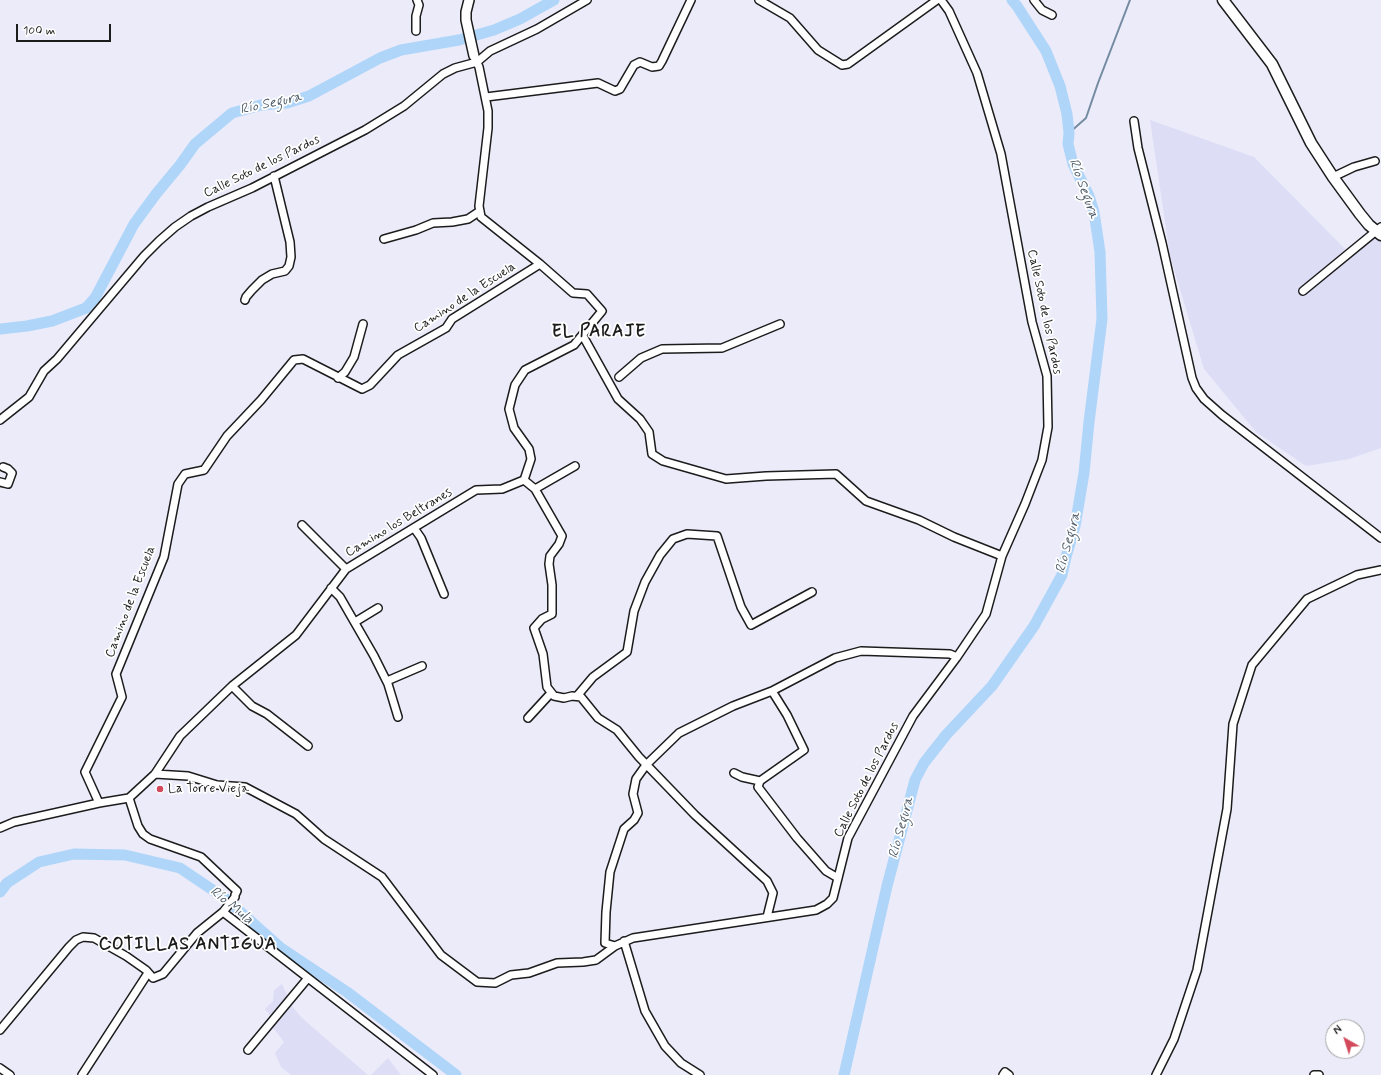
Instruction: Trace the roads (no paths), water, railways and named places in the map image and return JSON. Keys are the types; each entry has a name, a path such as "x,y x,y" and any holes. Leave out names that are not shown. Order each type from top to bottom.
{"main road":[{"path":"1223,0 1272,64 1311,143 1333,177 1360,214 1379,231"}],"street":[{"path":"416,31 416,16 419,5 417,0"},
{"path":"469,0 466,12 466,22 486,97 488,111 488,128 480,212 481,217 540,264 573,293 587,294 602,311 583,336 574,345 526,370 515,385 509,409 514,428 529,449 531,459 524,480 535,489 562,536 559,544 550,556 549,564 552,585 552,614 542,619 534,628 543,654 547,687 554,696 564,698 576,696 581,697 598,718 617,730 646,765 695,815 767,881 773,893 767,917"},
{"name":"Calle Soto de los Pardos","path":"0,420 29,397 44,371 57,359 144,256 175,227 191,216 365,130 404,106 443,74 537,29 587,0"},
{"path":"486,97 598,83 615,91 620,89 634,65 640,62 652,67 659,66 691,0"},
{"path":"759,0 790,18 818,50 842,65 848,64 937,0"},
{"name":"Calle Soto de los Pardos","path":"155,774 188,776 217,785 245,787 296,814 324,839 382,877 441,955 477,982 495,983 511,975 529,973 557,963 596,960 615,946 633,938 816,910 827,904 833,898 848,838 913,716 957,657 986,614 1002,556 1025,504 1042,460 1048,427 1047,376 1032,322 1001,154 977,73 949,11 941,0"},
{"path":"1034,0 1042,10 1052,15"},
{"path":"1134,122 1140,155 1162,243 1192,378 1196,388 1212,407 1381,538"},
{"path":"1333,177 1354,167 1374,161"},
{"path":"245,300 262,280 272,274 285,270 289,266 292,257 290,242 274,176"},
{"path":"384,239 416,230 433,223 452,222 468,218 480,212"},
{"path":"1303,291 1379,231"},
{"name":"Camino de la Escuela","path":"99,803 85,772 122,698 116,674 164,557 178,484 185,474 204,470 227,436 261,400 294,360 303,359 362,389 370,385 398,355 446,328 452,319 540,264"},
{"path":"338,378 346,372 354,357 363,324"},
{"path":"619,377 641,358 662,349 722,348 780,324"},
{"path":"583,336 618,399 650,432 652,454 663,462 726,479 836,474 866,501 919,520 954,537 1002,556"},
{"path":"535,489 575,466"},
{"path":"0,482 8,484 12,473 3,467"},
{"name":"Camino los Beltranes","path":"130,798 155,774 180,736 232,686 296,635 346,569 476,490 502,488 524,480"},
{"path":"302,525 346,569"},
{"path":"414,528 421,538 444,594"},
{"path":"576,696 593,677 627,652 634,611 645,582 660,555 673,539 687,534 717,536 741,607 751,625 812,592"},
{"path":"1156,1075 1174,1039 1197,970 1227,809 1233,724 1252,665 1308,599 1357,575 1381,570"},
{"path":"331,588 340,597 387,681 398,717"},
{"path":"354,622 378,608"},
{"path":"615,946 605,943 610,872 624,829 634,820 638,813 633,794 636,779 646,765 679,733 733,706 772,691 835,658 861,651 950,654 957,657"},
{"path":"387,681 422,666"},
{"path":"232,686 252,706 267,714 308,746"},
{"path":"772,691 787,714 804,750 760,781 758,787 797,838 826,871 838,878"},
{"path":"528,718 551,693"},
{"path":"734,773 742,777 760,781"},
{"path":"0,828 14,822 99,803 130,798 138,826 143,834 150,839 201,857 238,891 223,912 198,933 163,974 153,978 126,956 94,938 83,937 76,940 0,1030"},
{"path":"223,912 433,1075"},
{"path":"624,941 645,1011 665,1046 681,1063 700,1075"},
{"path":"82,1075 148,973"},
{"path":"248,1050 308,978"},
{"path":"0,1068 10,1075"},
{"path":"1003,1075 1005,1072 1009,1075"},
{"path":"1314,1075 1320,1075"}],"waterway":[{"name":"Río Segura","path":"0,329 52,321 86,308 95,298 134,224 156,194 195,144 232,113 261,105 287,103 309,96 380,58 401,50 459,40 494,30 520,19 554,0"},
{"name":"Río Segura","path":"844,1075 887,886 915,780 924,763 946,735 992,686 1034,626 1062,575 1075,526 1084,473 1102,319 1100,252 1094,212 1089,196 1073,164 1068,144 1069,133 1067,114 1060,86 1046,51 1012,0"},
{"path":"1069,133 1086,118 1130,0"},
{"name":"Río Mula","path":"0,892 7,883 39,862 74,854 125,855 180,868 226,899 281,948 347,992 456,1075"}],"place":[{"name":"La Torre Vieja","path":"160,789"}],"district":[{"name":"EL PARAJE","path":"599,332"},
{"name":"COTILLAS ANTIGUA","path":"188,945"}]}
